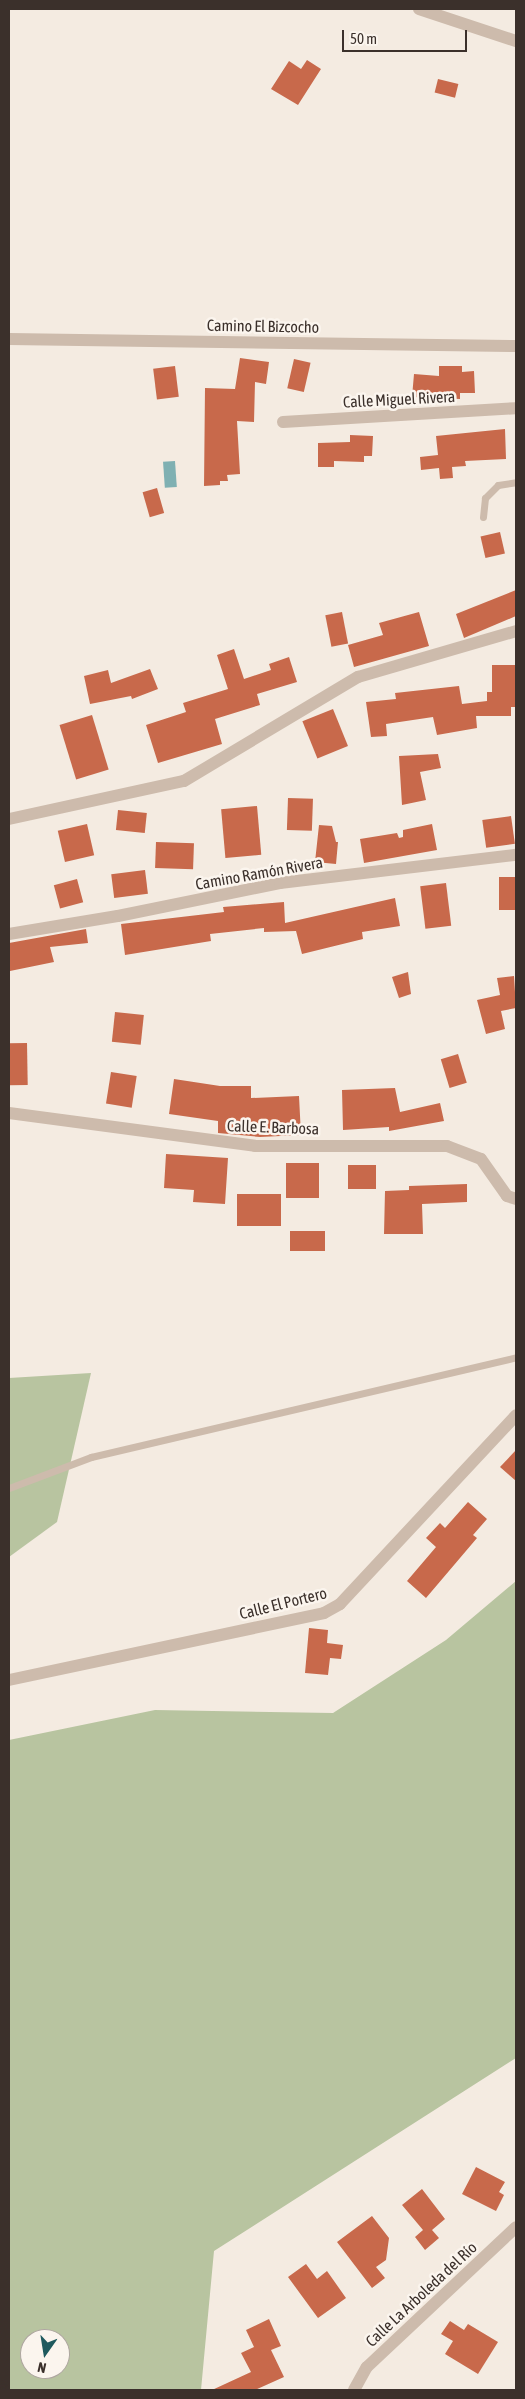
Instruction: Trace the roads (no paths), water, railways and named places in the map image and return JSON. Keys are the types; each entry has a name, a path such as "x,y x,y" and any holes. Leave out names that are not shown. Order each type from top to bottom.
{"street":[{"path":"419,9 516,41"},
{"name":"Camino El Bizcocho","path":"9,339 516,346"},
{"name":"Calle Miguel Rivera","path":"283,422 516,408"},
{"path":"9,819 184,780 358,677 516,631"},
{"name":"Camino Ramón Rivera","path":"9,934 118,916 280,883 516,855"},
{"name":"Calle E. Barbosa","path":"9,1114 255,1146 447,1146 481,1159 507,1196 516,1198"},
{"name":"Calle El Portero","path":"9,1680 324,1612 340,1604 516,1415"},
{"name":"Calle La Arboleda del Río","path":"354,2390 366,2367 516,2227"}],"lane":[{"path":"483,517 485,498 498,485 516,482"},
{"path":"9,1488 91,1457 516,1357"}],"water":[{"path":"175,461 177,487 165,488 163,462"}]}
